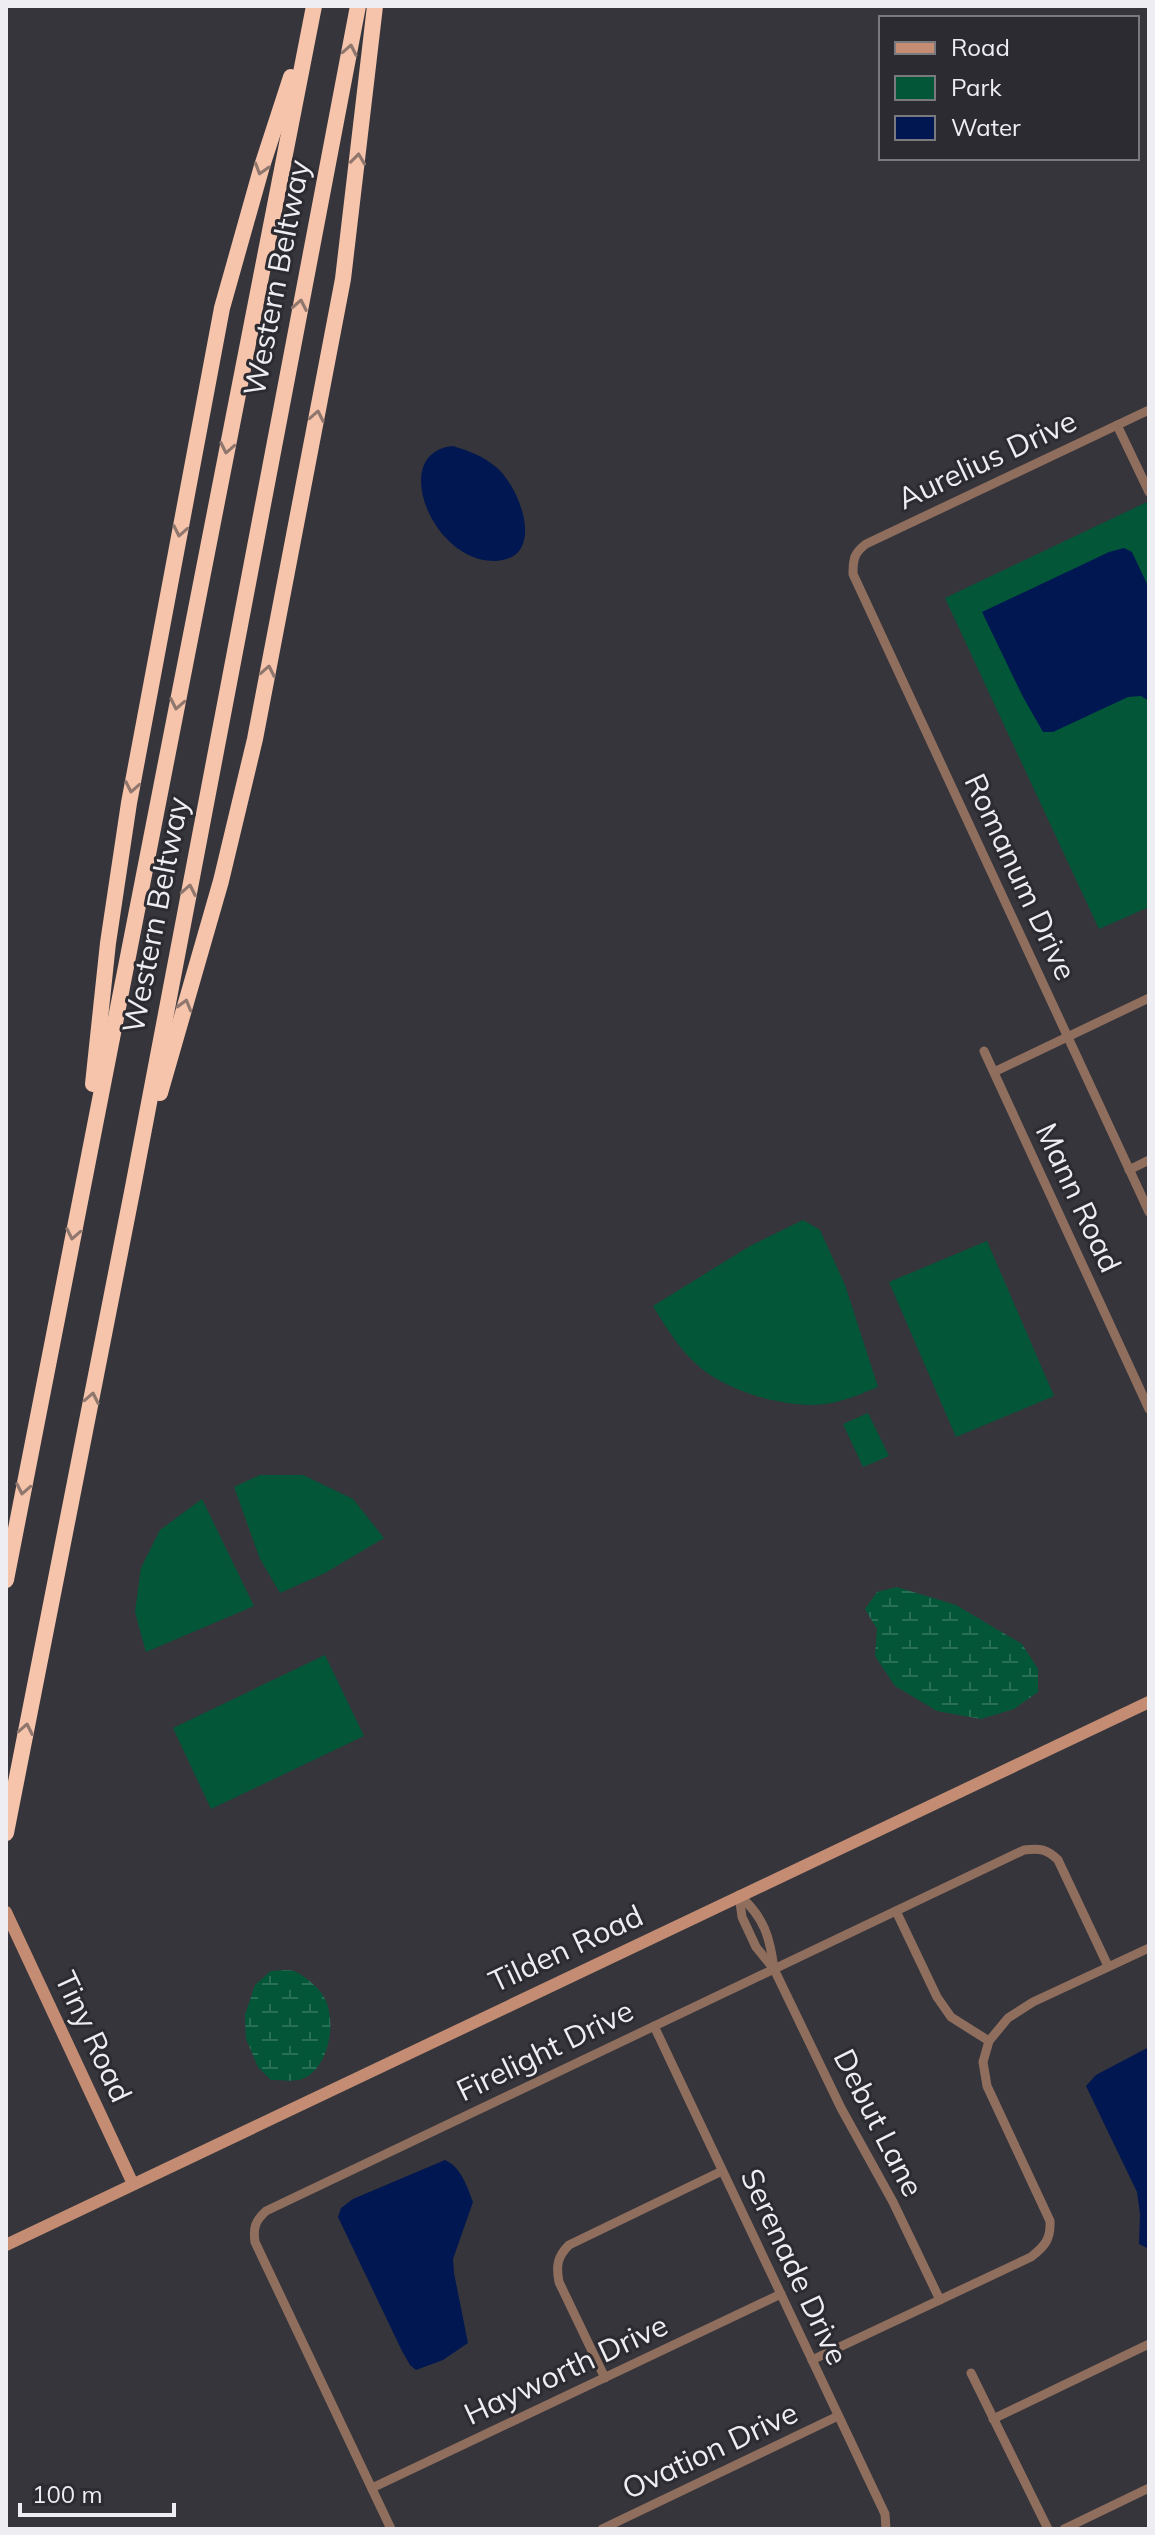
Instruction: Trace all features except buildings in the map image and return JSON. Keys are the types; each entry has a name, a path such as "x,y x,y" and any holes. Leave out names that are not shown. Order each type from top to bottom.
{"highway":[{"name":"Western Beltway","path":"6,1833 133,1187 358,6"},
{"path":"133,1187 221,881 255,739 343,279 375,6"},
{"name":"Western Beltway","path":"6,1580 313,10"},
{"path":"81,1195 108,943 129,803 222,308 262,166 313,10"}],"street":[{"name":"Aurelius Drive","path":"853,561 856,552 866,544 1149,410"},
{"path":"1117,425 1149,492"},
{"name":"Romanum Drive","path":"853,561 853,574 1149,1212"},
{"path":"994,1072 1149,998"},
{"name":"Mann Road","path":"984,1051 1149,1409"},
{"path":"1129,1170 1149,1160"},
{"name":"Tilden Road","path":"6,2245 1149,1702"},
{"name":"Firelight Drive","path":"391,2529 255,2242 253,2230 257,2219 266,2211 1024,1850 1040,1848 1051,1852 1058,1860 1108,1966"},
{"name":"Debut Lane","path":"739,1895 755,1909 766,1931 774,1969"},
{"name":"Debut Lane","path":"739,1895 742,1917 756,1947 774,1969 841,2108 893,2202 940,2300"},
{"path":"896,1911 937,1997 951,2017 989,2041"},
{"name":"Tiny Road","path":"6,1912 133,2184"},
{"path":"752,1937 766,1931"},
{"path":"812,2360 1031,2257 1045,2246 1051,2236 1050,2221 987,2086 983,2062 989,2041 1008,2018 1033,2002 1147,1947"},
{"name":"Serenade Drive","path":"654,2026 885,2514 886,2529"},
{"path":"605,2378 559,2282 556,2267 560,2254 569,2245 722,2171"},
{"name":"Hayworth Drive","path":"372,2488 781,2294"},
{"path":"993,2419 1149,2344"},
{"path":"971,2373 1048,2529"},
{"name":"Ovation Drive","path":"602,2529 838,2416"},
{"path":"1064,2529 1149,2488"}],"green space":[{"path":"1147,502 1149,907 1099,929 945,598"},
{"path":"803,1220 820,1230 845,1285 878,1387 843,1400 816,1405 764,1398 715,1378 687,1355 653,1306 750,1246"},
{"path":"987,1241 1054,1396 956,1437 889,1282"},
{"path":"868,1413 889,1456 863,1467 843,1424"},
{"path":"260,1475 303,1475 353,1499 384,1538 325,1573 280,1593 260,1559 234,1487"},
{"path":"202,1499 254,1606 146,1652 135,1612 141,1568 160,1530"},
{"path":"897,1587 956,1605 1022,1644 1038,1669 1038,1692 1014,1709 981,1719 937,1711 895,1686 875,1656 877,1629 865,1609 877,1592"},
{"path":"325,1655 364,1736 211,1809 173,1728"},
{"path":"271,1971 300,1974 324,1997 328,2007 330,2030 325,2054 312,2073 299,2080 271,2080 258,2067 246,2039 245,2015 255,1985"}],"water":[{"path":"453,446 491,463 514,491 521,506 525,537 520,549 510,558 493,561 471,556 452,543 436,526 421,485 424,466 434,453"},
{"path":"1124,548 1132,552 1149,588 1149,701 1141,696 1128,697 1053,732 1043,732 982,612 1109,552"},
{"path":"1149,2047 1149,2249 1139,2244 1137,2192 1086,2086 1096,2075"},
{"path":"445,2160 459,2172 473,2202 453,2259 468,2343 443,2360 416,2370 402,2351 338,2217 341,2208 353,2199"}]}
